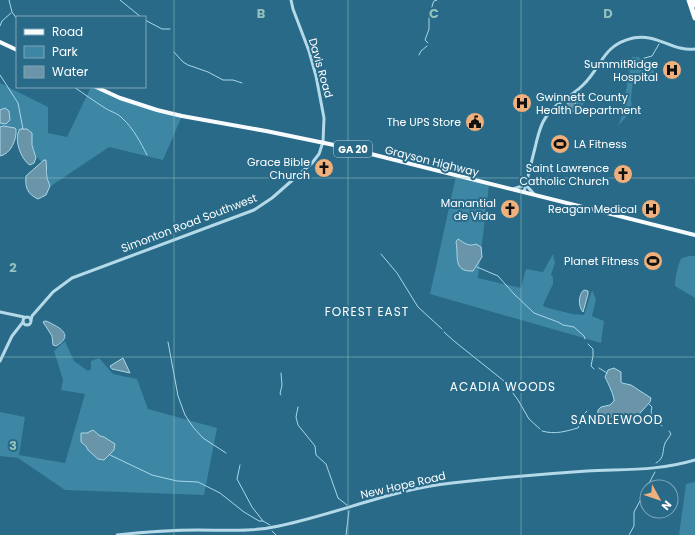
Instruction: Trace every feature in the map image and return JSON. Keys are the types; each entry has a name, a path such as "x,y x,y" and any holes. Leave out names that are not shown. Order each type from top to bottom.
{"highway":[{"path":"689,0 695,18"},
{"path":"693,0 695,5"}],"main road":[{"path":"0,42 16,50"},
{"name":"Grayson Highway","path":"98,88 120,98 157,110 323,142 695,235"}],"street":[{"name":"Davis Road","path":"291,0 316,76 324,118 323,142"},
{"path":"524,192 538,133 545,118 557,104 585,83 611,48 625,40 642,37 658,39 684,49 695,49"},
{"name":"Simonton Road Southwest","path":"0,361 11,338 26,320 57,289 75,276 243,215 259,207 273,198 312,163 319,154 323,142"},
{"path":"511,189 522,186 527,180"},
{"path":"526,185 535,196"},
{"path":"0,312 26,320"},
{"name":"New Hope Road","path":"117,535 171,530 240,530 272,528 440,484 573,472 652,469 695,460"}],"green space":[{"path":"632,57 638,57 652,63 654,72 652,76 648,73 641,74 633,79 631,99 632,110 618,126 621,118"},
{"path":"0,83 48,107 48,133 67,137 91,88 160,112 182,116 163,160 109,147 45,190 48,172 46,166 35,155 32,144 16,129 0,127"},
{"path":"581,90 584,100 577,115 575,102"},
{"path":"456,176 489,185 478,278 521,288 526,269 543,272 553,254 555,263 551,275 553,277 553,284 543,305 545,307 572,314 584,315 592,290 596,299 592,316 604,321 601,343 430,294"},
{"path":"695,256 695,298 675,286 679,263 682,258"},
{"path":"65,341 74,361 88,371 91,369 91,361 99,358 113,374 137,379 148,409 217,428 204,495 65,490 18,458 0,456 0,412 25,417 19,455 65,463 85,394 61,390 63,380 54,351"},
{"path":"695,482 695,535 679,535 686,484"}],"water":[{"path":"576,99 574,112 559,109 567,104"},
{"path":"5,108 9,111 10,120 6,124 0,123 0,110"},
{"path":"0,127 15,128 16,133 10,149 4,155 0,156"},
{"path":"20,129 27,129 32,133 32,145 36,158 34,163 30,165 24,159 19,148 17,138"},
{"path":"44,160 46,160 47,178 50,186 46,195 38,199 29,192 26,184 26,176"},
{"path":"458,239 467,244 476,244 481,247 482,257 473,271 466,271 459,266 456,242"},
{"path":"584,290 588,291 588,294 583,312 579,301"},
{"path":"45,321 58,327 64,332 65,337 56,346 53,345 52,336 43,322"},
{"path":"123,358 130,373 112,369 110,366"},
{"path":"614,368 621,372 622,383 631,385 651,398 650,402 632,422 620,414 603,420 597,419 598,410 601,407 610,405 614,401 612,392 605,377 608,370"},
{"path":"93,430 100,436 115,444 114,450 104,460 98,459 81,442 81,433 87,433"}],"waterway":[{"path":"9,0 12,12 16,18"},
{"path":"120,0 140,16"},
{"path":"428,43 425,40 429,29 429,18 433,3 437,0"},
{"path":"0,26 2,21 11,13"},
{"path":"146,21 162,29 170,29"},
{"path":"637,69 641,59 652,56 659,44"},
{"path":"419,55 427,46"},
{"path":"174,52 183,62 188,65 208,72 223,80 233,80 242,83"},
{"path":"0,75 18,103 23,129"},
{"path":"75,88 121,117 133,131 147,155"},
{"path":"381,254 397,273 418,307 442,329"},
{"path":"477,267 498,276 534,313 563,325 574,327 584,336 585,339"},
{"path":"444,332 504,381 518,400 529,419 540,429"},
{"path":"168,342 178,396 185,415 203,438 226,453"},
{"path":"588,344 593,349 591,366 594,369"},
{"path":"599,368 607,373"},
{"path":"281,373 281,395"},
{"path":"649,404 652,407 651,413 653,418 662,426"},
{"path":"298,407 296,417 298,425 315,446 316,455 326,464 338,498 347,505"},
{"path":"542,431 556,433 578,428 584,414 587,411"},
{"path":"656,463 662,457 665,443 671,434 669,431"},
{"path":"110,455 152,475 177,481 198,482 220,493 244,512 259,521 263,521 270,525"},
{"path":"240,465 237,479 252,507 263,521"},
{"path":"651,479 655,472"},
{"path":"629,535 634,526 634,512 639,503"},
{"path":"346,535 349,511"},
{"path":"272,531 276,535"}],"place":[{"name":"SummitRidge Hospital","path":"672,70"},
{"name":"Gwinnett County Health Department","path":"522,103"},
{"name":"The UPS Store","path":"475,122"},
{"name":"LA Fitness","path":"560,144"},
{"name":"Grace Bible Church","path":"324,168"},
{"name":"Saint Lawrence Catholic Church","path":"623,174"},
{"name":"Manantial de Vida","path":"510,209"},
{"name":"Reagan Medical","path":"651,209"},
{"name":"Planet Fitness","path":"653,261"}],"district":[{"name":"FOREST EAST","path":"367,311"},
{"name":"ACADIA WOODS","path":"503,386"},
{"name":"SANDLEWOOD","path":"617,419"}]}
